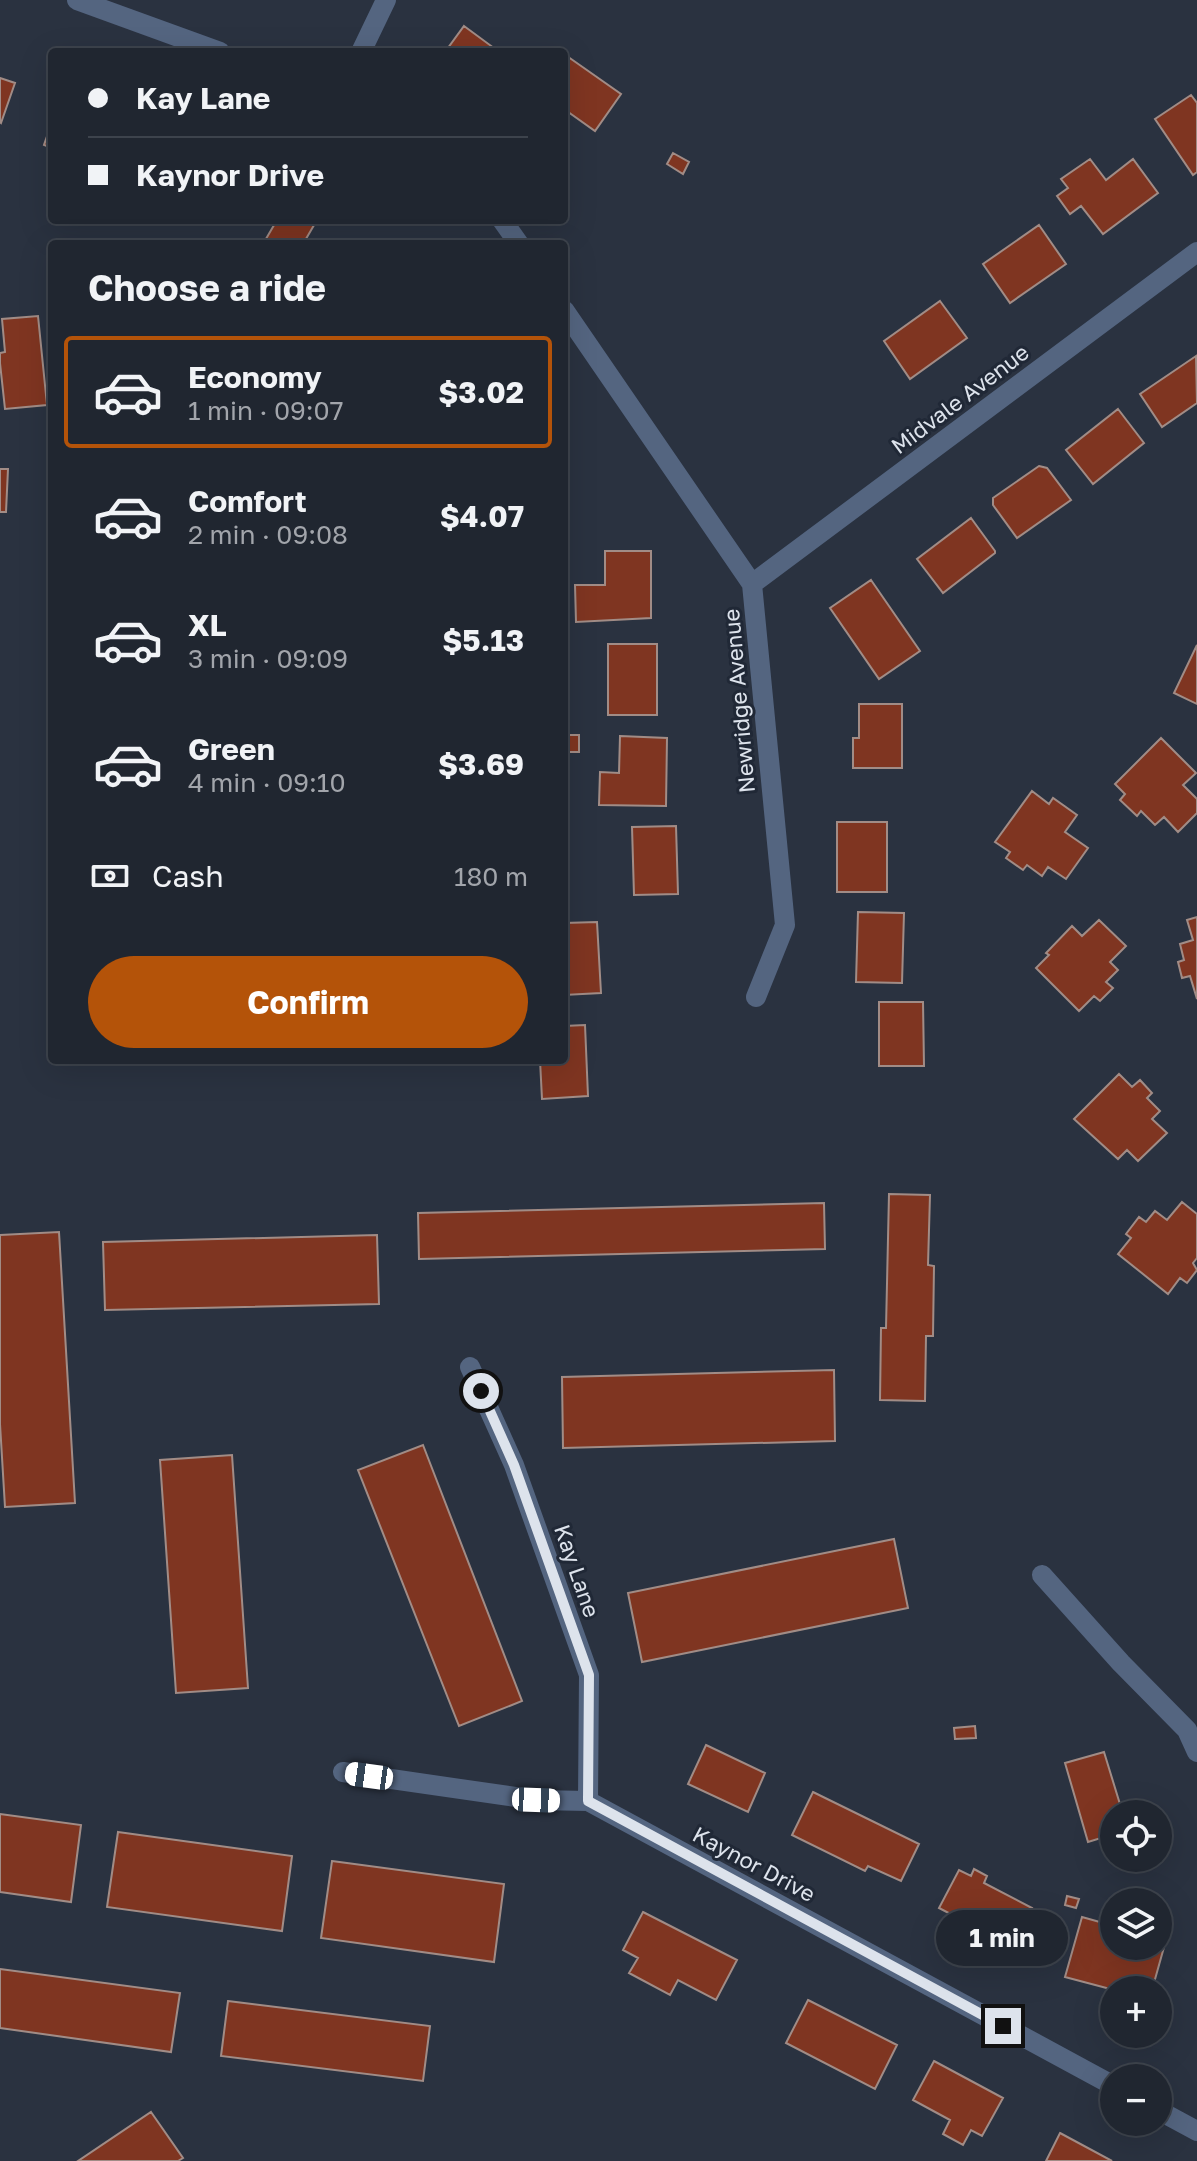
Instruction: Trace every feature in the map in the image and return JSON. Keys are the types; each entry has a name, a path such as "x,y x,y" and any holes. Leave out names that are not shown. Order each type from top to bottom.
{"street":[{"path":"77,0 209,48"},
{"path":"363,48 386,0"},
{"name":"Midvale Avenue","path":"752,584 1197,252"},
{"name":"Newridge Avenue","path":"568,316 752,584 785,925 756,997"},
{"name":"Kay Lane","path":"470,1367 514,1465 589,1675 588,1801"},
{"path":"1042,1575 1121,1663 1187,1730 1197,1752"},
{"name":"Kaynor Drive","path":"343,1772 536,1800 588,1801 1100,2078"},
{"path":"1172,2118 1197,2131"}],"building":[{"path":"464,26 494,48 448,48"},
{"path":"568,57 621,94 595,131 568,112"},
{"path":"0,78 15,83 1,123 0,122"},
{"path":"1191,95 1197,103 1197,172 1193,175 1155,119"},
{"path":"673,153 689,162 683,174 667,164"},
{"path":"1090,159 1106,180 1133,159 1158,193 1103,234 1081,206 1070,214 1057,196 1068,188 1061,179"},
{"path":"275,224 315,224 305,240 265,240"},
{"path":"1039,225 1066,264 1010,303 983,264"},
{"path":"940,301 967,338 910,379 884,341"},
{"path":"38,316 47,405 5,409 0,363 0,353 5,352 2,319"},
{"path":"1196,356 1197,403 1162,427 1140,394"},
{"path":"1118,409 1144,443 1093,484 1066,450"},
{"path":"1039,466 1047,468 1071,500 1017,538 993,505 993,498"},
{"path":"0,469 8,469 6,512 0,512"},
{"path":"971,518 995,553 943,593 917,559"},
{"path":"605,551 651,551 651,618 576,622 575,585 605,585"},
{"path":"871,580 920,651 879,679 830,608"},
{"path":"608,644 657,644 657,715 608,715"},
{"path":"1197,645 1197,704 1174,693"},
{"path":"859,704 902,704 902,768 853,768 853,738 859,738"},
{"path":"568,735 579,735 579,752 568,752"},
{"path":"620,736 667,738 666,806 599,805 600,772 619,773"},
{"path":"1161,738 1196,773 1183,785 1197,799 1197,813 1178,832 1164,817 1155,825 1141,811 1137,816 1120,800 1125,794 1115,784"},
{"path":"1032,791 1049,804 1053,798 1077,815 1065,832 1088,848 1066,879 1048,867 1042,876 1027,865 1023,870 1006,858 1010,852 995,842"},
{"path":"837,822 887,822 887,892 837,892"},
{"path":"676,826 678,894 634,895 632,827"},
{"path":"858,912 904,913 902,983 856,982"},
{"path":"1197,917 1197,999 1190,976 1182,978 1178,962 1184,960 1180,944 1193,940 1187,920"},
{"path":"1099,920 1126,946 1110,962 1118,970 1106,982 1113,988 1100,1001 1094,996 1079,1011 1036,968 1072,926 1082,936"},
{"path":"597,922 601,993 568,995 568,923"},
{"path":"879,1002 923,1002 924,1066 879,1066"},
{"path":"585,1025 588,1096 542,1099 540,1064 568,1064 568,1026"},
{"path":"1119,1074 1132,1087 1140,1080 1152,1093 1147,1098 1160,1111 1152,1119 1167,1133 1138,1161 1127,1150 1118,1159 1074,1119"},
{"path":"889,1194 930,1195 928,1265 934,1266 933,1336 926,1336 925,1401 880,1400 881,1328 886,1328"},
{"path":"1182,1202 1197,1214 1197,1258 1193,1263 1197,1270 1187,1283 1180,1278 1168,1294 1118,1254 1131,1238 1126,1234 1139,1217 1146,1222 1155,1211 1167,1220"},
{"path":"824,1203 825,1249 419,1259 418,1213"},
{"path":"59,1232 75,1503 5,1507 0,1424 0,1235"},
{"path":"377,1235 379,1304 105,1310 103,1242"},
{"path":"834,1370 835,1441 563,1448 562,1377"},
{"path":"423,1445 522,1701 459,1726 358,1470"},
{"path":"232,1455 248,1688 176,1693 160,1460"},
{"path":"894,1539 908,1608 642,1662 628,1593"},
{"path":"975,1726 976,1738 955,1739 954,1728"},
{"path":"706,1745 765,1773 748,1812 688,1784"},
{"path":"1104,1752 1119,1800 1100,1800 1100,1838 1088,1842 1065,1763"},
{"path":"813,1792 919,1844 901,1881 868,1866 865,1871 792,1835"},
{"path":"0,1814 81,1825 71,1902 0,1892"},
{"path":"118,1832 292,1856 282,1931 107,1907"},
{"path":"332,1861 504,1884 494,1962 321,1938"},
{"path":"974,1869 987,1876 984,1883 1032,1908 1012,1946 939,1908 959,1870 971,1876"},
{"path":"1067,1896 1079,1899 1076,1908 1065,1905"},
{"path":"643,1912 737,1960 716,2000 678,1980 670,1995 629,1973 638,1958 623,1950"},
{"path":"1082,1917 1100,1922 1100,1960 1160,1960 1156,1976 1100,1976 1100,1986 1065,1977"},
{"path":"0,1969 180,1993 171,2052 0,2028"},
{"path":"808,2000 897,2045 875,2089 786,2043"},
{"path":"228,2001 430,2026 423,2081 221,2056"},
{"path":"934,2061 1003,2098 982,2136 971,2130 963,2145 943,2134 950,2120 913,2100"},
{"path":"151,2112 183,2158 178,2161 78,2161"},
{"path":"1060,2133 1112,2161 1046,2161"}],"route":[{"path":"481,1391 514,1465 589,1675 588,1801 1003,2026"}]}
